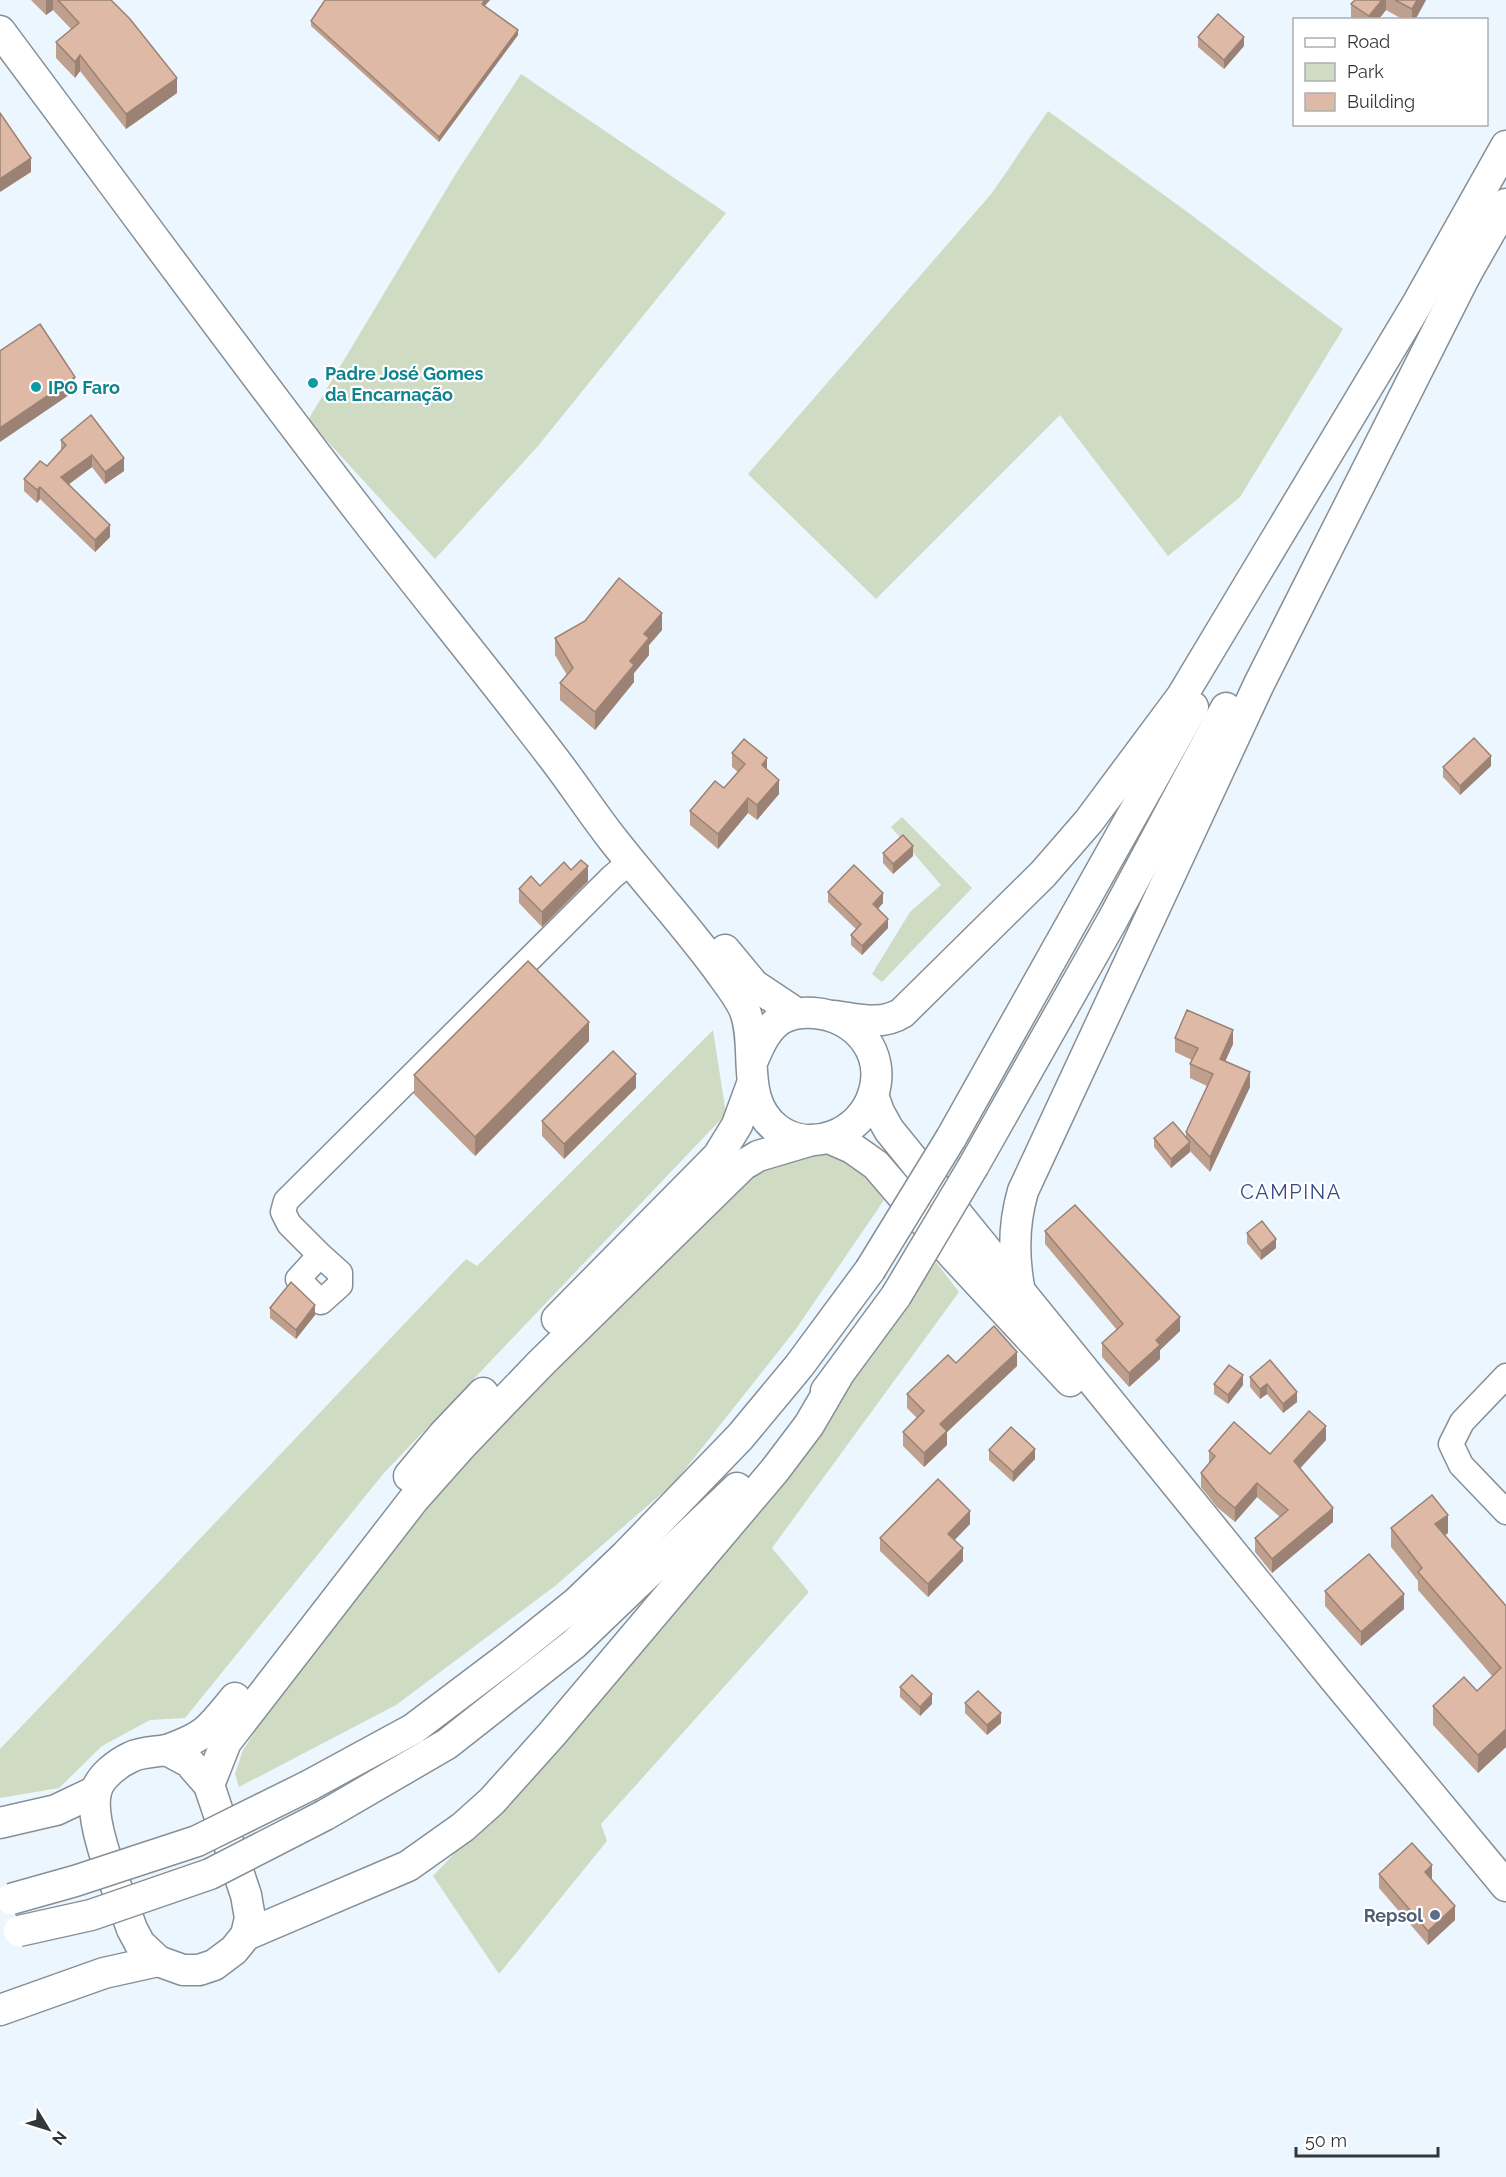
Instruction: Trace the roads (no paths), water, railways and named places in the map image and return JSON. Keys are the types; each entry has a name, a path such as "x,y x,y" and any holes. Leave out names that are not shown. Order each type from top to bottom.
{"main road":[{"path":"0,31 327,469 716,968 744,1010 752,1072 764,1115 777,1128 793,1137 821,1139 852,1148 876,1164 953,1255 1054,1363 1333,1677"},
{"path":"837,1377 809,1425 775,1470 552,1734 492,1801 462,1827 408,1866 246,1935 225,1958 200,1970 183,1970 158,1961 140,1944 132,1929 101,1839 96,1815 96,1791 106,1775 119,1763 133,1756 167,1750 193,1740 209,1730 362,1533 442,1435 718,1156 737,1125 763,1037 772,1026 783,1018 806,1013 867,1020 892,1019 924,993 1043,874 1089,821 1182,696 1416,306 1506,146"},
{"path":"10,1933 91,1915 210,1874 326,1815 447,1744 574,1644 684,1540 796,1426 837,1377 896,1296 974,1166 1128,891 1285,596 1506,204"},
{"path":"1020,1292 1016,1271 1015,1241 1017,1212 1023,1191 1259,684 1467,272"},
{"path":"5,1900 75,1881 197,1841 310,1785 413,1729 512,1655 576,1603 643,1539 740,1437 799,1366 870,1269 951,1138 1153,781 1349,417"},
{"path":"209,1785 226,1742 250,1709 414,1500 462,1445 541,1363 743,1165 758,1156 843,1132 864,1113 873,1095 876,1074 873,1056 865,1039 852,1025 844,1021 835,1017 806,1013 754,985 560,746 437,610"},
{"path":"873,1095 889,1130 1333,1677 1506,1886"},
{"path":"167,1750 189,1762 209,1785 246,1896 249,1918 246,1935"},
{"path":"0,1822 56,1810 96,1791"},
{"path":"0,2010 104,1973 158,1961"}],"street":[{"path":"320,1255 289,1224 283,1212 286,1201 612,877 631,861"},
{"path":"1506,1376 1462,1422 1451,1444 1461,1465 1506,1512"}],"place":[{"name":"Padre José Gomes da Encarnação","path":"313,383"},
{"name":"IPO Faro","path":"36,387"},
{"name":"Repsol","path":"1435,1915"}],"district":[{"name":"CAMPINA","path":"1291,1192"}]}
